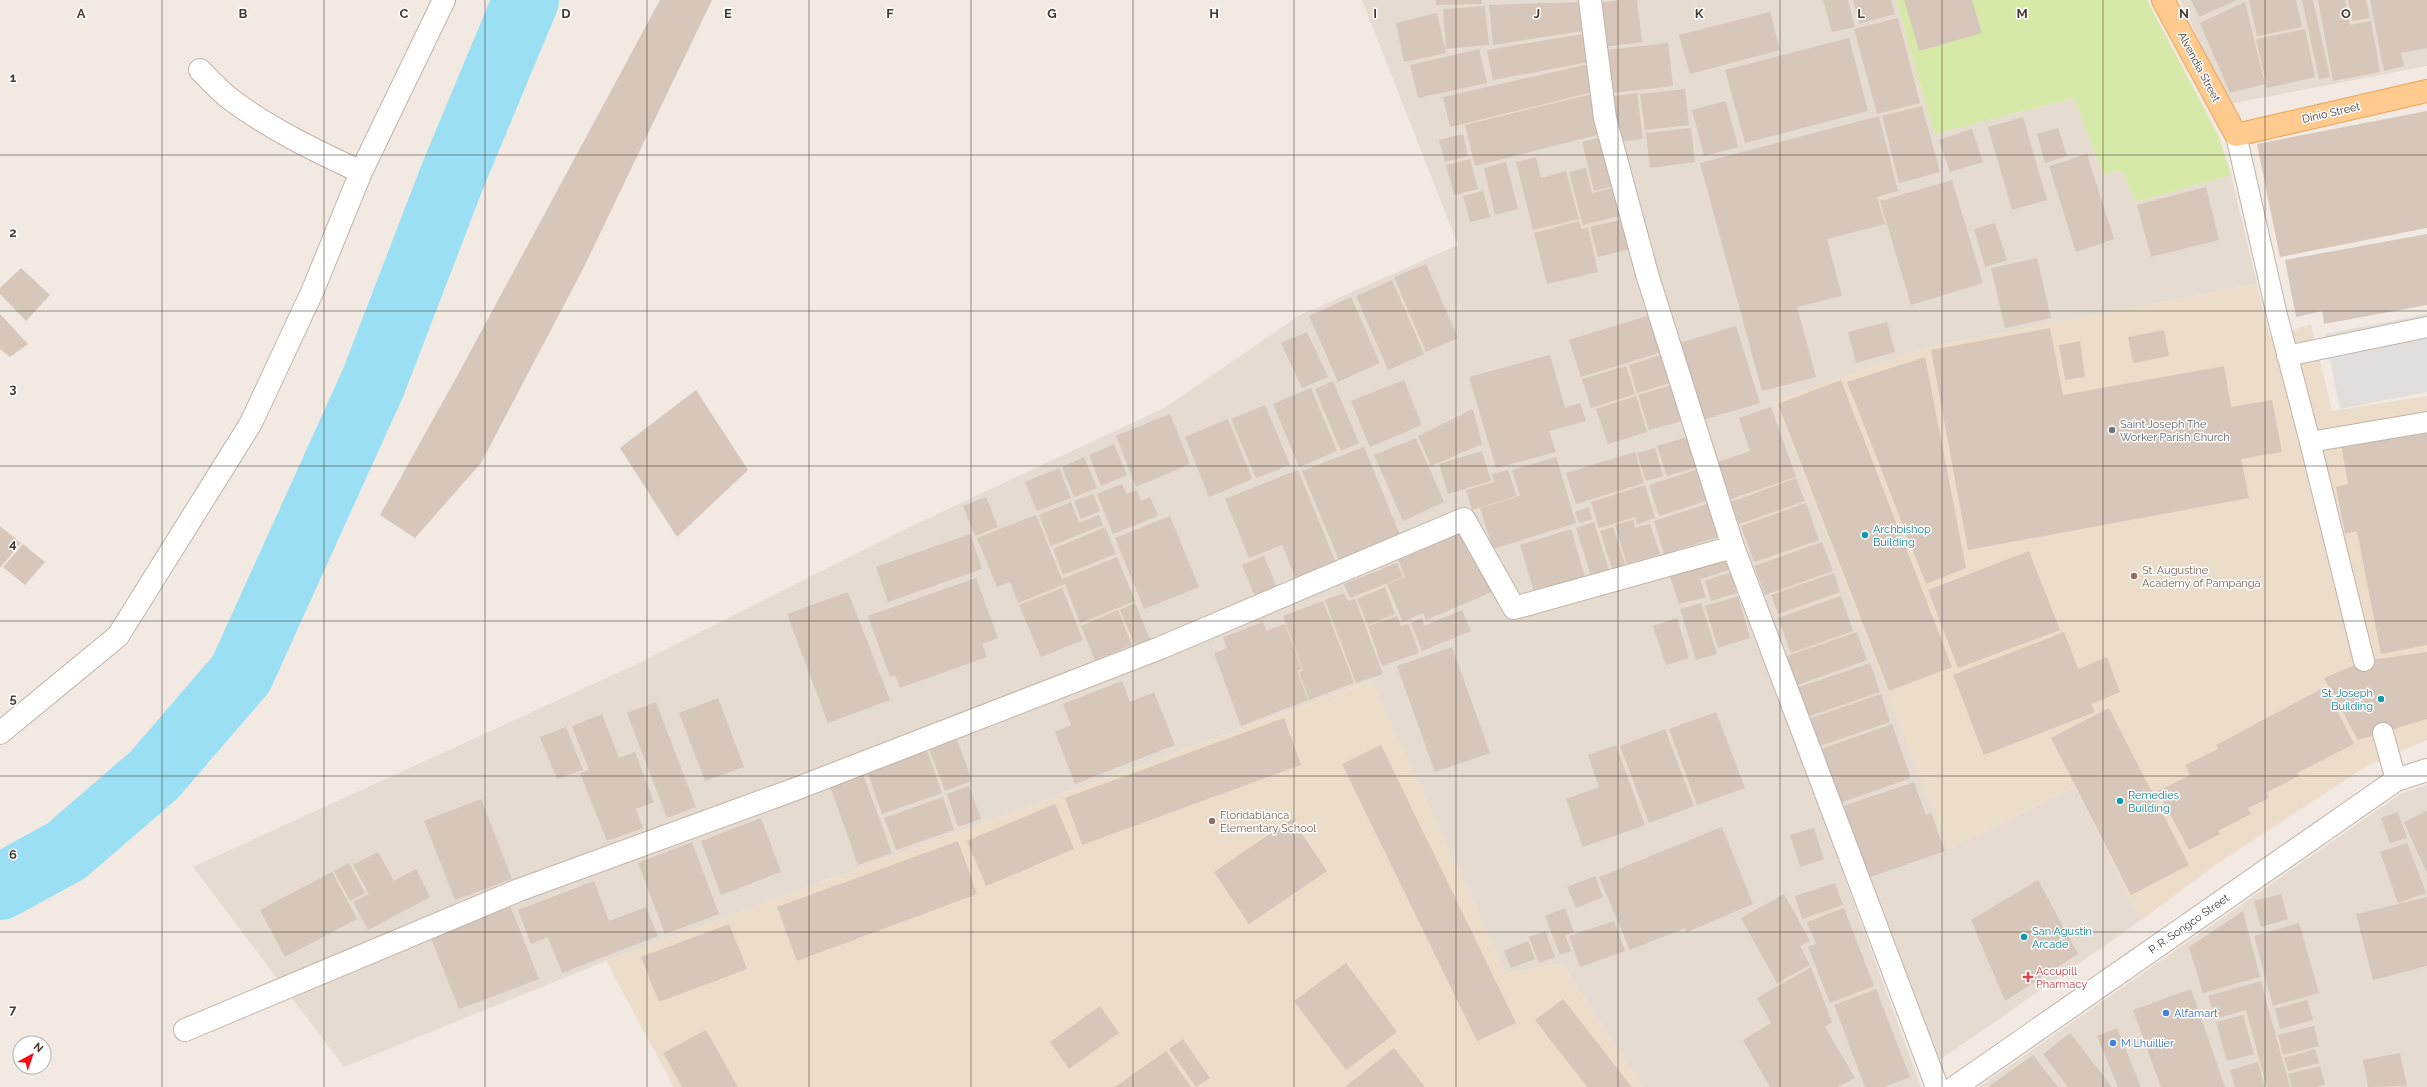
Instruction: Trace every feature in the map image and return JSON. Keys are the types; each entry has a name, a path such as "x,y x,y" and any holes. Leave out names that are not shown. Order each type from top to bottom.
{"main road":[{"name":"Alvendia Street","path":"2163,0 2236,135"},
{"name":"Dinio Street","path":"2236,135 2427,91"}],"street":[{"path":"0,733 118,636 251,423 313,290 361,172 444,0"},
{"path":"1590,0 1607,126 1646,274 1733,547 1937,1087"},
{"path":"200,70 229,98 263,120 319,152 361,172"},
{"path":"185,1030 519,890 793,790 1160,648 1464,519 1514,608 1733,547"},
{"name":"P. R. Songco Street","path":"1955,1087 2396,780 2427,770"}],"lane":[{"path":"2236,135 2287,356 2310,442 2364,661"},
{"path":"2287,356 2427,327"},
{"path":"2310,442 2427,422"},
{"path":"2383,733 2396,780"}],"shaded area":[{"path":"1362,0 1586,0 1603,120 1761,648 1921,1087 1643,1087 1562,964 1506,973 1371,681 606,961 344,1067 193,867 635,665 899,532 1164,408 1300,315 1458,245"},
{"path":"1593,0 1896,0 1934,134 2074,98 2103,174 2122,171 2136,202 2231,175 2257,284 1923,348 1948,849 2075,787 2140,921 1934,1064 1773,644 1609,118"},
{"path":"2180,0 2427,0 2427,66 2229,104"},
{"name":"St. Augustine Academy of Pampanga","path":"2257,284 2270,338 2311,324 2332,411 2427,396 2427,740 2365,767 2217,864 2140,921 2075,787 1948,849 1773,401 1923,348"},
{"path":"2427,314 2427,392 2340,409 2325,334"},
{"name":"Floridablanca Elementary School","path":"1372,681 1506,973 1562,964 1643,1087 674,1087 606,961"},
{"path":"2427,785 2427,1087 1979,1087 2402,793"}],"green space":[{"path":"1896,0 2147,0 2219,137 2231,175 2136,202 2122,171 2103,174 2074,98 1934,134"}],"building":[{"path":"660,0 712,0 584,267 481,463 415,538 380,515 462,367"},
{"path":"1436,0 1482,0 1482,4 1436,5"},
{"path":"1620,0 1637,0 1642,42 1603,47 1597,3"},
{"path":"1823,0 1848,0 1855,27 1832,32"},
{"path":"1853,0 1891,0 1895,14 1859,24"},
{"path":"1904,0 1972,0 1982,33 1919,51"},
{"path":"2191,0 2237,0 2199,17"},
{"path":"2249,0 2296,0 2302,27 2257,36"},
{"path":"2302,0 2313,0 2330,77 2319,79"},
{"path":"2318,0 2345,0 2350,25 2371,21 2380,72 2333,81"},
{"path":"2348,0 2366,0 2370,18 2352,21"},
{"path":"2370,0 2427,0 2427,48 2401,53 2404,66 2384,71"},
{"path":"1580,2 1582,31 1493,45 1489,5"},
{"path":"2245,2 2265,84 2230,93 2200,23"},
{"path":"1485,6 1489,45 1446,49 1443,9"},
{"path":"1770,12 1780,50 1690,74 1679,35"},
{"path":"1437,13 1446,53 1404,62 1396,23"},
{"path":"1898,18 1920,103 1877,114 1854,29"},
{"path":"2305,29 2315,77 2267,88 2256,39"},
{"path":"1583,34 1589,62 1493,80 1487,50"},
{"path":"1849,38 1868,111 1745,143 1725,70"},
{"path":"1668,43 1673,86 1612,93 1606,50"},
{"path":"1479,49 1487,83 1418,98 1410,65"},
{"path":"1589,64 1593,92 1450,127 1443,97"},
{"path":"1685,89 1689,125 1645,130 1640,94"},
{"path":"1637,93 1643,139 1620,142 1614,96"},
{"path":"1592,94 1601,134 1475,166 1465,125"},
{"path":"1726,101 1738,147 1704,156 1692,110"},
{"path":"1922,106 1940,172 1899,183 1882,116"},
{"path":"2427,111 2427,228 2280,257 2257,144"},
{"path":"1879,116 1898,191 1877,197 1885,224 1827,239 1842,296 1797,307 1816,377 1762,391 1700,163"},
{"path":"2023,117 2047,200 2012,210 1988,127"},
{"path":"1691,128 1695,162 1650,168 1646,133"},
{"path":"2058,128 2067,156 2045,163 2037,134"},
{"path":"1972,129 1983,162 1950,172 1939,140"},
{"path":"1463,134 1468,156 1445,162 1439,140"},
{"path":"1603,137 1615,186 1594,191 1582,142"},
{"path":"2087,154 2114,239 2076,252 2049,166"},
{"path":"1536,157 1541,178 1566,171 1579,219 1533,230 1516,162"},
{"path":"1470,159 1478,189 1454,195 1446,165"},
{"path":"1506,162 1518,209 1495,215 1484,168"},
{"path":"1586,168 1592,193 1616,187 1623,215 1583,225 1569,172"},
{"path":"1952,180 1983,283 1911,305 1880,201"},
{"path":"2206,187 2219,240 2151,257 2137,205"},
{"path":"1483,191 1490,217 1470,222 1463,196"},
{"path":"1624,219 1631,249 1598,257 1590,227"},
{"path":"1579,221 1581,229 1588,228 1598,272 1547,284 1534,233"},
{"path":"1995,223 2007,260 1985,267 1974,229"},
{"path":"2427,234 2427,305 2324,324 2322,311 2296,317 2285,260"},
{"path":"2037,258 2051,318 2005,328 1991,268"},
{"path":"1426,264 1458,338 1426,352 1394,277"},
{"path":"21,268 50,295 26,321 0,294 0,288"},
{"path":"1392,280 1424,354 1388,370 1356,296"},
{"path":"1351,297 1380,363 1338,382 1309,316"},
{"path":"0,314 28,344 10,357 0,349"},
{"path":"1650,315 1662,352 1581,377 1569,340"},
{"path":"1887,322 1895,352 1856,363 1848,332"},
{"path":"1736,326 1760,403 1699,421 1676,344"},
{"name":"Saint Joseph The Worker Parish Church","path":"2050,328 2063,395 2224,366 2231,407 2272,400 2282,452 2241,459 2249,498 1968,550 1931,350"},
{"path":"2164,330 2169,356 2133,363 2128,337"},
{"path":"1307,332 1328,377 1302,388 1281,343"},
{"path":"2080,341 2085,377 2065,380 2059,345"},
{"path":"1664,354 1673,382 1637,393 1629,365"},
{"path":"1550,355 1565,408 1580,403 1586,421 1549,431 1556,452 1496,468 1469,377"},
{"path":"1925,357 1966,568 1926,584 1847,382"},
{"path":"1626,366 1635,394 1591,408 1582,379"},
{"path":"1404,380 1422,425 1370,447 1351,401"},
{"name":"Archbishop Building","path":"1841,380 1952,667 1889,691 1778,404"},
{"path":"1333,381 1359,443 1341,451 1315,389"},
{"path":"1675,384 1686,420 1649,430 1638,395"},
{"path":"1311,388 1337,451 1299,467 1273,404"},
{"path":"696,390 748,470 677,537 620,448"},
{"path":"1636,396 1647,432 1608,444 1596,409"},
{"path":"1265,405 1290,465 1256,478 1231,419"},
{"path":"1771,407 1796,477 1731,499 1718,462 1750,451 1739,418"},
{"path":"1473,409 1482,444 1431,466 1418,436"},
{"path":"1170,414 1190,464 1136,487 1116,436"},
{"path":"1228,419 1252,479 1209,497 1185,437"},
{"path":"2427,428 2427,645 2381,654 2357,531 2345,534 2336,487 2348,484 2341,444"},
{"path":"1691,436 1701,466 1667,476 1657,446"},
{"path":"1416,438 1444,502 1403,521 1374,455"},
{"path":"1114,444 1127,475 1101,486 1089,455"},
{"path":"1364,447 1400,535 1339,560 1302,471"},
{"path":"1655,448 1663,476 1646,481 1637,453"},
{"path":"1482,451 1491,481 1448,494 1439,464"},
{"path":"1635,452 1644,483 1576,504 1566,473"},
{"path":"1084,457 1097,488 1074,497 1062,467"},
{"path":"1556,457 1576,523 1493,549 1480,508 1520,496 1512,470"},
{"path":"1059,468 1071,498 1037,511 1025,482"},
{"path":"1699,469 1709,500 1659,516 1649,485"},
{"path":"1298,470 1336,563 1296,579 1282,545 1249,558 1225,499"},
{"path":"1508,470 1517,496 1472,510 1466,490 1494,482 1492,474"},
{"path":"1796,478 1805,501 1739,524 1731,502"},
{"path":"1122,484 1127,494 1137,490 1141,501 1150,497 1158,516 1113,534 1097,494"},
{"path":"1645,485 1655,518 1637,524 1635,517 1599,528 1591,502"},
{"path":"1093,494 1100,511 1081,519 1074,501"},
{"path":"986,497 998,527 975,536 963,506"},
{"path":"1071,502 1079,523 1099,515 1103,525 1051,546 1039,515"},
{"path":"1710,503 1721,536 1664,554 1654,521"},
{"path":"1806,503 1819,540 1754,562 1741,526"},
{"path":"1589,507 1592,519 1579,523 1575,512"},
{"path":"1036,515 1062,579 1117,557 1135,601 1080,623 1065,584 1018,603 1010,582 997,587 977,538"},
{"path":"1170,516 1199,587 1144,609 1115,538"},
{"path":"1633,520 1635,528 1650,524 1660,554 1627,564 1615,525"},
{"path":"1594,522 1609,570 1591,576 1576,528"},
{"path":"0,526 21,543 0,568"},
{"path":"1105,527 1116,554 1063,575 1053,549"},
{"path":"1613,527 1625,564 1612,569 1600,531"},
{"path":"1571,529 1585,577 1534,592 1520,545"},
{"path":"1465,531 1492,592 1426,620 1423,613 1403,622 1387,584 1405,577 1398,560"},
{"path":"970,534 982,569 888,602 876,567"},
{"path":"1720,539 1729,570 1700,579 1706,597 1679,604 1664,557"},
{"path":"1822,542 1833,571 1765,595 1754,566"},
{"path":"23,544 45,562 25,585 3,567"},
{"path":"2029,551 2060,630 1958,668 1928,590"},
{"path":"1264,556 1278,590 1256,599 1242,565"},
{"path":"1397,563 1403,577 1350,598 1344,584"},
{"path":"1731,572 1737,593 1711,601 1705,581"},
{"path":"1834,573 1840,592 1778,614 1771,595"},
{"path":"976,578 998,638 982,644 987,657 900,688 895,675 890,677 868,616"},
{"path":"1385,587 1395,614 1368,625 1357,599"},
{"path":"1062,588 1083,640 1041,657 1019,605"},
{"path":"848,592 890,700 828,723 787,614"},
{"path":"1344,593 1348,601 1355,599 1383,674 1356,683 1325,600"},
{"path":"1738,596 1750,638 1718,648 1705,606"},
{"path":"1841,596 1853,631 1791,653 1778,618"},
{"path":"1323,601 1354,683 1309,700 1299,672 1303,670 1283,616"},
{"path":"1135,603 1150,639 1135,645 1120,610"},
{"path":"1701,603 1717,654 1696,660 1680,609"},
{"path":"1118,610 1132,645 1095,660 1081,626"},
{"path":"1462,610 1471,631 1422,651 1411,623 1422,618 1424,626"},
{"path":"1397,616 1401,626 1409,624 1419,653 1382,666 1368,626"},
{"path":"1677,618 1689,658 1666,665 1653,626"},
{"path":"1263,622 1266,631 1285,624 1302,669 1297,671 1308,700 1241,726 1214,653 1227,648 1223,637"},
{"path":"1857,632 1867,660 1795,686 1784,657"},
{"path":"2064,632 2078,669 2107,657 2120,692 2091,704 2095,712 1984,755 1953,675"},
{"path":"1452,647 1490,753 1435,772 1397,666"},
{"name":"St. Joseph Building","path":"2427,652 2427,719 2358,740 2324,678 2364,661"},
{"path":"1870,663 1880,692 1807,717 1796,688"},
{"path":"1122,681 1130,702 1154,692 1175,745 1075,784 1055,732 1071,725 1063,704"},
{"path":"2325,687 2354,744 2297,773 2299,776 2267,792 2269,798 2248,808 2251,814 2218,831 2220,834 2189,850 2158,791 2190,775 2185,765 2218,749 2216,745"},
{"path":"1881,694 1890,722 1817,747 1808,719"},
{"path":"718,698 744,767 705,781 679,713"},
{"path":"656,702 696,807 667,818 627,713"},
{"name":"Remedies Building","path":"2109,708 2189,865 2131,895 2051,738"},
{"path":"1716,712 1745,788 1697,805 1669,729"},
{"path":"602,714 619,758 635,752 654,802 636,809 643,828 607,841 580,773 589,770 572,726"},
{"path":"1284,718 1301,765 1082,845 1065,798"},
{"path":"1892,724 1911,778 1840,803 1821,749"},
{"path":"566,727 583,770 557,779 540,737"},
{"path":"1665,729 1694,806 1649,823 1620,746"},
{"path":"957,739 972,781 945,791 929,749"},
{"path":"1381,745 1516,1023 1477,1041 1342,764"},
{"path":"1616,745 1645,825 1583,847 1566,799 1599,787 1588,755"},
{"path":"927,750 942,793 882,814 867,771"},
{"path":"863,774 892,853 858,865 830,786"},
{"path":"1914,782 1926,815 1931,813 1945,851 1868,878 1843,806"},
{"path":"969,786 981,819 958,827 947,794"},
{"path":"943,797 954,830 896,850 884,818"},
{"path":"481,799 512,879 455,900 424,821"},
{"path":"1055,804 1074,849 986,886 967,841"},
{"path":"2427,811 2427,873 2404,822"},
{"path":"2398,812 2407,838 2390,843 2381,818"},
{"path":"761,818 781,872 721,895 701,841"},
{"path":"1292,819 1327,871 1249,924 1214,872"},
{"path":"1722,827 1753,904 1687,932 1685,928 1630,950 1599,877"},
{"path":"1814,828 1824,859 1800,867 1790,835"},
{"path":"958,841 977,894 797,961 777,907"},
{"path":"692,842 719,914 665,934 638,863"},
{"path":"2407,843 2426,893 2398,903 2380,852"},
{"path":"378,852 394,881 416,869 430,897 368,930 353,902 369,894 353,865"},
{"path":"349,863 365,893 350,901 334,871"},
{"path":"332,872 357,919 285,957 260,910"},
{"path":"1595,876 1603,897 1576,908 1567,887"},
{"name":"San Agustin Arcade","path":"2038,880 2078,954 2005,1001 1971,920"},
{"path":"594,881 609,921 646,907 658,936 562,973 548,937 531,944 518,910"},
{"path":"1835,883 1843,905 1802,919 1795,896"},
{"path":"1784,894 1810,941 1800,946 1810,965 1777,983 1741,918"},
{"path":"2281,894 2288,919 2261,927 2254,901"},
{"path":"2427,897 2427,966 2373,980 2356,914"},
{"path":"510,905 539,979 459,1009 430,936"},
{"path":"1565,908 1574,932 1565,935 1571,951 1560,955 1545,916"},
{"path":"1844,908 1874,986 1830,1003 1808,947 1816,944 1807,922"},
{"path":"2243,911 2260,977 2203,993 2189,947"},
{"path":"1614,921 1625,951 1580,967 1569,936"},
{"path":"2299,923 2319,993 2273,1006 2254,936"},
{"path":"729,924 747,969 659,1002 641,957"},
{"path":"1545,931 1555,957 1539,963 1529,937"},
{"path":"1528,941 1535,959 1511,968 1504,951"},
{"path":"1346,963 1397,1032 1346,1070 1294,1001"},
{"path":"1811,967 1832,1022 1825,1027 1855,1078 1838,1087 1770,1087 1743,1040 1771,1023 1757,998"},
{"path":"2261,981 2290,1087 2267,1087 2246,1010 2215,1019 2208,996"},
{"path":"1876,989 1910,1077 1884,1087 1865,1087 1834,1005"},
{"path":"2191,989 2225,1087 2161,1087 2133,1010"},
{"path":"1563,999 1632,1087 1587,1087 1535,1020"},
{"path":"2307,1000 2313,1020 2280,1029 2275,1009"},
{"path":"1100,1006 1119,1033 1069,1069 1050,1042"},
{"path":"2243,1015 2254,1054 2227,1061 2216,1022"},
{"path":"2314,1026 2319,1046 2283,1055 2278,1035"},
{"path":"2117,1028 2141,1087 2118,1087 2097,1036"},
{"path":"706,1030 738,1087 682,1087 663,1053"},
{"path":"2070,1033 2112,1087 2068,1087 2043,1054"},
{"path":"1183,1039 1210,1078 1196,1087 1169,1049"},
{"path":"1394,1048 1425,1087 1345,1087"},
{"path":"2315,1049 2319,1063 2288,1071 2284,1058"},
{"path":"1166,1051 1191,1087 1115,1087"},
{"path":"2400,1053 2407,1086 2368,1087 2363,1060"},
{"path":"2033,1055 2058,1087 1988,1087"},
{"path":"2258,1062 2265,1087 2235,1087 2230,1070"},
{"path":"2320,1066 2325,1085 2316,1087 2292,1087 2288,1074"}],"waterway":[{"path":"0,887 66,851 154,775 241,674 373,383 453,175 526,0"}],"place":[{"name":"Saint Joseph The Worker Parish Church","path":"2112,430"},
{"name":"Archbishop Building","path":"1865,535"},
{"name":"St. Augustine Academy of Pampanga","path":"2134,576"},
{"name":"St. Joseph Building","path":"2381,699"},
{"name":"Remedies Building","path":"2120,801"},
{"name":"Floridablanca Elementary School","path":"1212,821"},
{"name":"San Agustin Arcade","path":"2024,937"},
{"name":"Accupill Pharmacy","path":"2028,977"},
{"name":"Alfamart","path":"2166,1013"},
{"name":"M Lhuillier","path":"2113,1043"}]}
